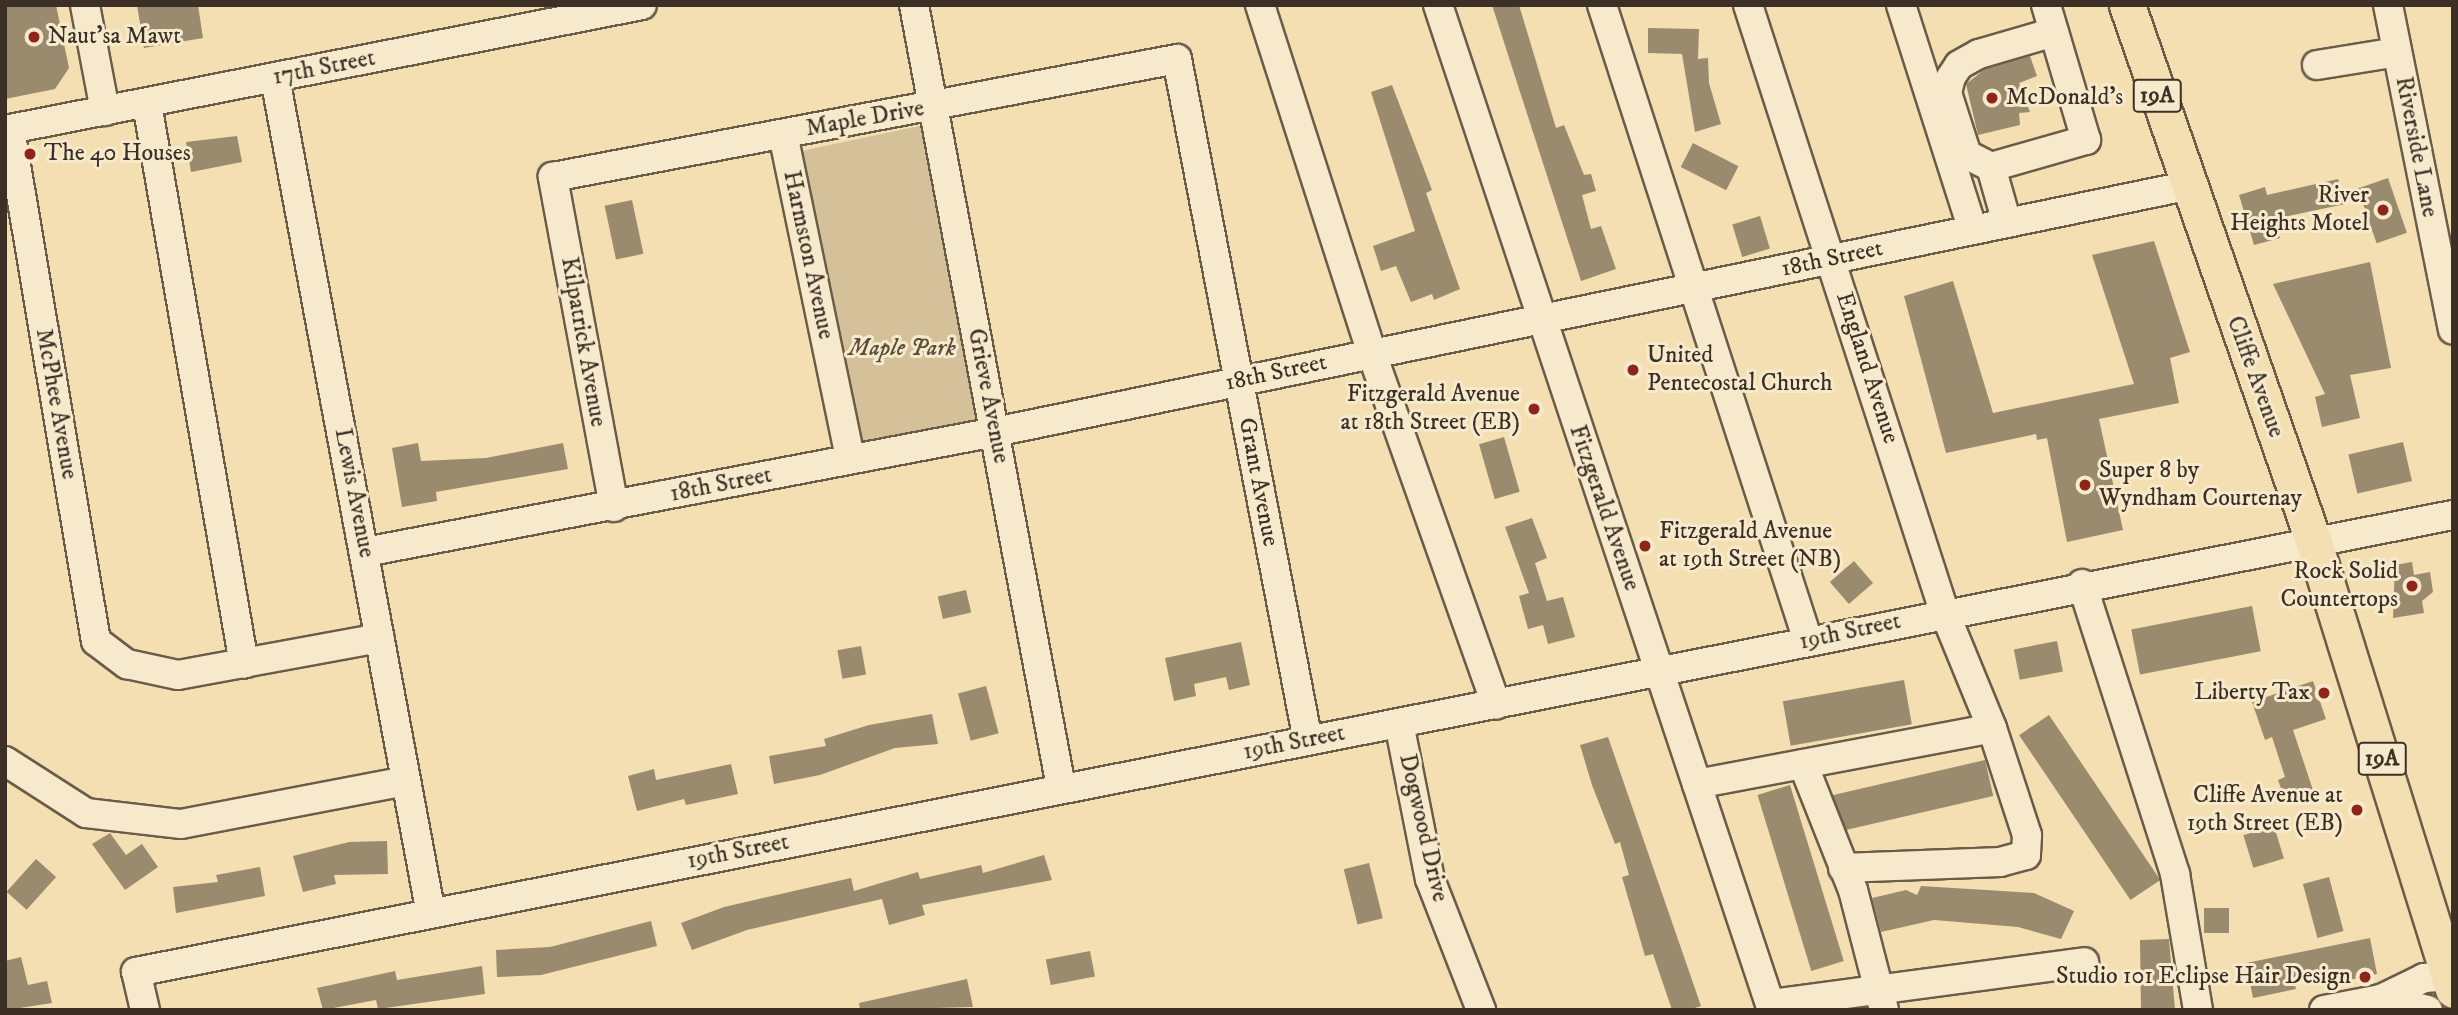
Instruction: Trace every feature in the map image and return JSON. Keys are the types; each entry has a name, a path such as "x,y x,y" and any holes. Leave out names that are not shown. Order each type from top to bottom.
{"main road":[{"name":"Cliffe Avenue","path":"2127,5 2186,186 2314,543 2451,980"}],"street":[{"path":"85,5 105,111"},
{"name":"17th Street","path":"8,129 147,104 642,5"},
{"name":"Grieve Avenue","path":"914,5 1061,787"},
{"path":"1260,5 1372,354 1496,705"},
{"name":"Fitzgerald Avenue","path":"1438,5 1540,319 1771,1007"},
{"path":"1602,5 1808,641"},
{"name":"England Avenue","path":"1748,5 1944,611 1992,728 2027,835 2026,855 2000,862 1843,868"},
{"path":"1901,5 1973,230"},
{"name":"Riverside Lane","path":"2388,5 2453,330"},
{"path":"2050,18 2085,140 1991,167 1967,155 1947,93 1951,77 1959,65 2050,18"},
{"path":"2317,65 2397,52"},
{"name":"Maple Drive","path":"553,177 1177,59"},
{"name":"Grant Avenue","path":"1177,59 1308,741"},
{"name":"Lewis Avenue","path":"275,78 430,909"},
{"path":"147,104 244,664 380,638"},
{"name":"McPhee Avenue","path":"8,129 96,641 127,664 178,675 244,664"},
{"name":"Harmston Avenue","path":"783,134 850,458"},
{"path":"1991,167 2007,223"},
{"name":"Kilpatrick Avenue","path":"553,177 614,507"},
{"name":"18th Street","path":"365,552 614,507 850,458 995,432 2186,186"},
{"name":"19th Street","path":"145,1010 136,972 430,909 1496,705 1944,611 2314,543 2453,514"},
{"path":"2082,584 2175,874 2199,1010"},
{"name":"Dogwood Drive","path":"1399,723 1430,879 1481,1010"},
{"path":"1697,784 1992,728"},
{"path":"5,761 86,813 181,824 406,781"},
{"path":"1804,764 1843,868 1880,1000"},
{"path":"1771,1007 1880,1000 2084,962"},
{"path":"2324,1010 2381,999 2424,978 2451,980"},
{"path":"2381,999 2428,1010"}],"green space":[{"name":"Maple Park","path":"924,125 987,420 855,448 792,153"}],"building":[{"name":"Naut’sa Mawt","path":"5,5 56,5 69,68 55,89 5,99"},
{"path":"137,5 198,5 203,38 144,48"},
{"path":"1492,5 1519,5 1556,128 1564,125 1584,175 1591,174 1596,191 1582,195 1591,229 1601,226 1616,269 1581,281"},
{"path":"1648,28 1699,29 1698,59 1708,58 1709,83 1721,124 1695,132 1682,54 1648,53"},
{"name":"McDonald's","path":"2030,56 2037,76 2019,83 2030,112 2019,113 2020,125 1978,135 1966,84 1985,69"},
{"path":"1392,85 1432,190 1426,193 1460,289 1434,300 1432,294 1411,302 1396,266 1381,271 1373,246 1415,231 1371,92"},
{"path":"237,136 242,162 191,172 186,142"},
{"path":"1693,143 1738,166 1726,190 1681,167"},
{"name":"River Heights Motel","path":"2388,178 2407,233 2377,243 2358,188"},
{"path":"2338,179 2345,204 2274,219 2280,238 2254,245 2239,195 2265,187 2267,195"},
{"path":"632,200 643,254 616,260 605,206"},
{"path":"1760,216 1770,249 1742,257 1732,224"},
{"path":"2154,241 2190,352 2170,358 2179,403 2099,419 2123,530 2067,542 2047,438 2037,440 2036,434 1946,453 1904,296 1953,281 1993,413 2134,384 2092,255"},
{"path":"2370,262 2391,368 2350,375 2360,418 2322,427 2315,397 2325,394 2273,284"},
{"path":"1504,437 1520,492 1495,499 1479,444"},
{"path":"2403,442 2412,481 2357,494 2348,455"},
{"path":"418,443 421,461 486,458 563,443 568,469 436,492 437,501 402,507 392,448"},
{"path":"1532,518 1547,558 1535,563 1547,601 1563,597 1575,637 1548,644 1543,625 1528,629 1519,596 1529,593 1505,527"},
{"path":"1854,561 1873,583 1849,604 1830,582"},
{"name":"Rock Solid Countertops","path":"2412,562 2414,575 2430,572 2433,592 2422,601 2424,613 2393,618 2395,565"},
{"path":"966,590 971,612 943,619 938,597"},
{"path":"2252,606 2261,651 2140,675 2131,629"},
{"path":"2057,641 2063,671 2020,680 2014,649"},
{"path":"1241,642 1250,685 1229,690 1226,677 1194,684 1196,696 1174,701 1165,658"},
{"path":"861,646 866,675 842,679 837,650"},
{"path":"1904,680 1912,724 1791,746 1783,701"},
{"path":"2313,681 2326,719 2293,730 2314,793 2286,802 2278,780 2285,777 2272,737 2265,740 2252,702"},
{"path":"986,686 999,733 971,741 958,694"},
{"path":"932,714 938,744 895,748 820,775 774,784 769,756 826,746 824,739 869,725"},
{"path":"2049,715 2160,880 2130,900 2019,735"},
{"path":"1608,737 1701,1006 1689,1010 1672,1010 1653,954 1645,956 1622,877 1629,875 1620,842 1615,844 1580,745"},
{"path":"1985,760 1993,796 1839,832 1831,796"},
{"path":"731,764 738,794 686,805 684,799 637,811 628,776 654,769 656,780"},
{"path":"1790,785 1844,961 1811,971 1757,795"},
{"path":"2274,826 2284,859 2253,868 2243,835"},
{"path":"110,833 126,855 142,844 158,867 125,890 92,844"},
{"path":"387,841 388,874 334,875 336,884 303,892 293,856 349,842"},
{"path":"1044,855 1052,880 922,905 925,915 889,925 882,899 747,930 692,950 681,923 724,907 851,878 854,891 918,872 920,879 981,865 983,873"},
{"path":"36,859 56,877 27,910 7,892"},
{"path":"1369,863 1383,918 1358,925 1344,869"},
{"path":"260,867 265,896 176,913 173,887 218,882 216,875"},
{"path":"2329,877 2343,931 2317,938 2303,884"},
{"path":"1921,886 2034,893 2074,911 2061,939 2018,927 1934,920 1881,932 1872,898 1906,890 1917,895"},
{"path":"2204,908 2229,908 2229,933 2204,933"},
{"path":"651,921 657,946 541,975 497,977 496,950 550,947"},
{"path":"2370,938 2377,974 2335,983 2333,973 2294,981 2296,989 2253,998 2246,963"},
{"path":"2169,939 2175,1010 2141,1010 2140,940"},
{"path":"1090,951 1095,977 1051,985 1046,960"},
{"path":"21,957 28,985 47,981 52,1003 7,1010 5,961"},
{"path":"482,966 485,994 378,1009 376,1000 323,1010 317,988 395,971 397,980"},
{"path":"967,979 973,1007 860,1010 859,1003"}],"place":[{"name":"Naut’sa Mawt","path":"34,37"},
{"name":"McDonald's","path":"1992,98"},
{"name":"The 40 Houses","path":"30,154"},
{"name":"River Heights Motel","path":"2383,210"},
{"name":"United Pentecostal Church","path":"1633,370"},
{"name":"Fitzgerald Avenue at 18th Street (EB)","path":"1534,409"},
{"name":"Super 8 by Wyndham Courtenay","path":"2085,485"},
{"name":"Fitzgerald Avenue at 19th Street (NB)","path":"1645,546"},
{"name":"Rock Solid Countertops","path":"2412,586"},
{"name":"Liberty Tax","path":"2324,693"},
{"name":"Cliffe Avenue at 19th Street (EB)","path":"2357,810"},
{"name":"Studio 101 Eclipse Hair Design","path":"2365,977"}]}
